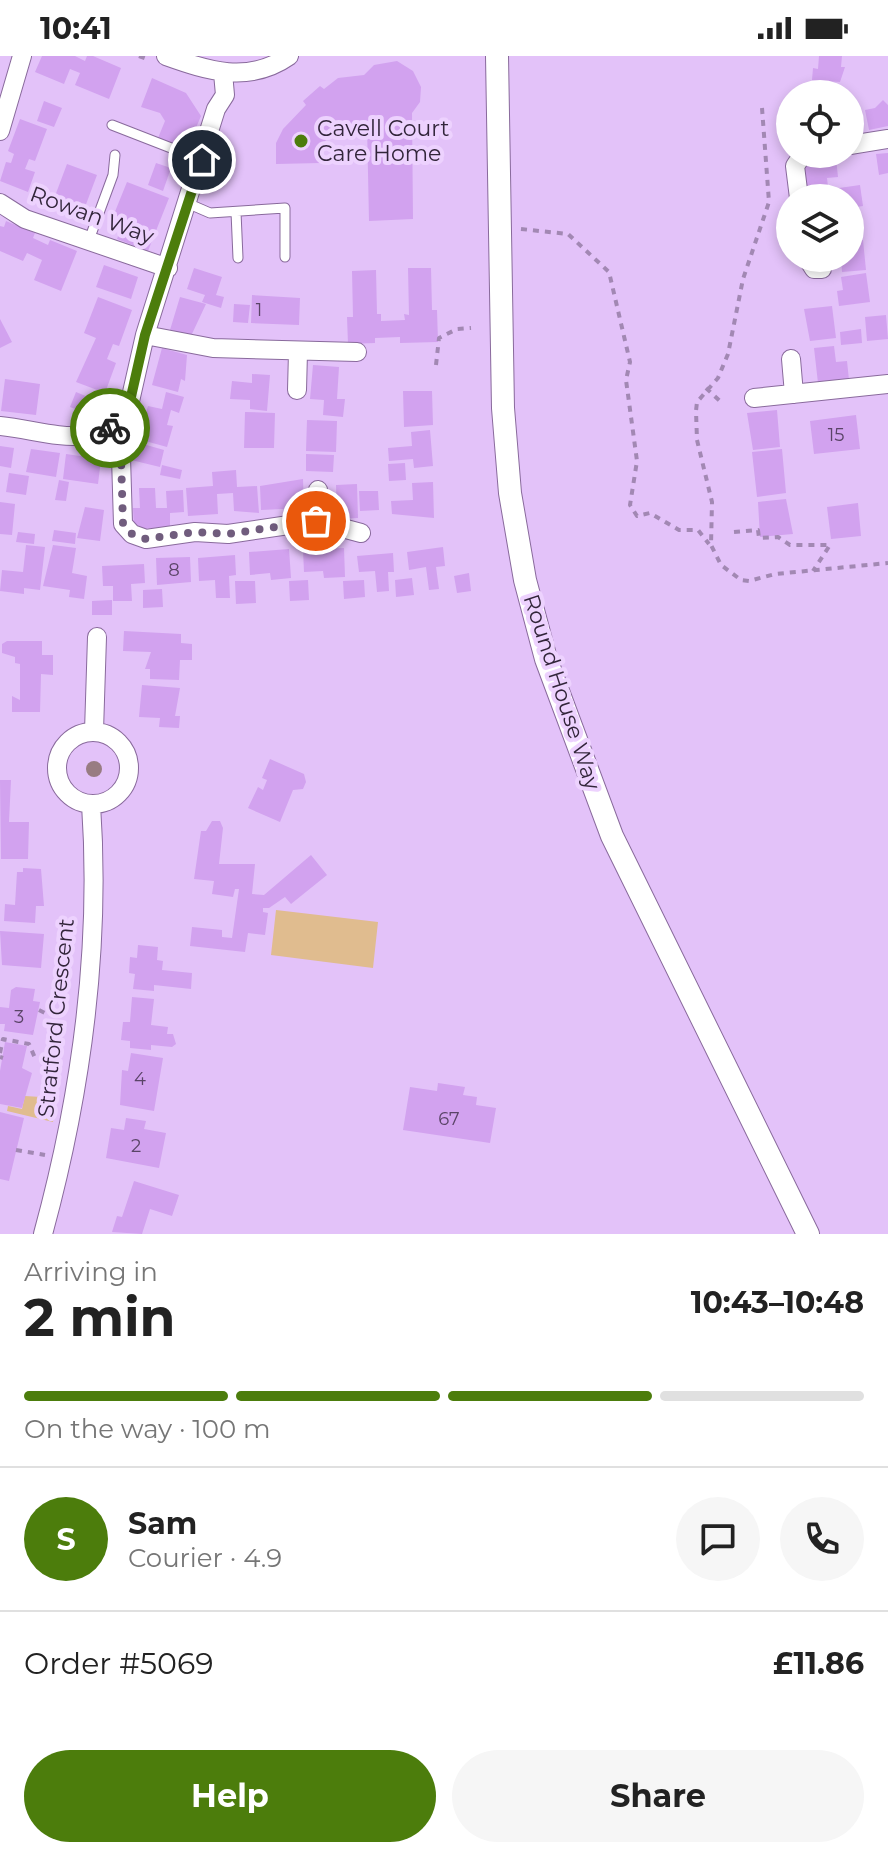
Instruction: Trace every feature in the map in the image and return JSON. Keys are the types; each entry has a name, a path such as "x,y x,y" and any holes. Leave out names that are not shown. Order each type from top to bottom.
{"street":[{"path":"0,131 22,56"},
{"path":"166,56 223,73 260,70 289,56"},
{"name":"Round House Way","path":"497,56 503,408 510,493 525,580 542,645 565,716 612,836 808,1234"},
{"path":"0,426 90,438 106,431 128,410 145,335 216,109 225,95 221,82 223,73"},
{"path":"864,143 888,139"},
{"name":"Rowan Way","path":"0,203 25,219 168,268"},
{"path":"145,335 213,348 357,352"},
{"path":"297,390 298,352"},
{"path":"791,359 794,394"},
{"path":"754,398 888,384"},
{"path":"106,431 121,457 123,524 132,534 146,539 195,532 228,534 316,521 361,533"},
{"path":"316,521 318,490"},
{"path":"94,731 97,637"},
{"path":"94,731 119,743 127,754 129,769 126,783 117,795 105,802 91,804 77,800 65,791 57,763 71,739 94,731"},
{"name":"Stratford Crescent","path":"43,1234 63,1159 80,1056 89,972 91,804"}],"lane":[{"path":"112,125 202,160"},
{"path":"89,240 113,175 115,155"},
{"path":"187,203 210,213 285,208 285,257"},
{"path":"236,212 238,258"}],"path":[{"path":"525,229 568,234 609,272 630,362 626,380 637,461 630,505 632,512 637,516 656,514 679,530 710,529"},
{"path":"436,365 439,338 457,329 471,328"},
{"path":"706,388 722,403"},
{"path":"698,530 711,545"},
{"path":"734,532 758,530 759,538 778,537 790,545 830,545 813,571"},
{"path":"39,1010 47,1014"},
{"path":"1,1056 3,1039 29,1044 35,1058"},
{"path":"16,1150 63,1159"}],"shaded area":[{"path":"276,910 378,922 373,968 271,955"},
{"path":"25,1096 57,1098 53,1122 7,1111 8,1106 22,1109"}],"building":[{"path":"42,56 75,56 85,61 87,56 93,56 121,68 109,99 75,85 80,73 70,69 64,84 35,72"},
{"path":"819,56 842,56 841,67 845,67 841,80 812,80 813,68 818,69"},
{"name":"Cavell Court Care Home","path":"397,61 413,71 421,87 420,102 412,113 413,219 369,221 367,125 346,126 346,133 326,139 320,163 276,164 276,143 283,129 306,105 303,101 320,86 324,89 338,78 364,75 374,65"},
{"path":"152,78 186,93 201,116 187,149 158,138 165,121 160,113 141,107"},
{"path":"883,100 888,105 888,126 869,130 865,110 875,108"},
{"path":"44,101 62,108 54,127 37,121"},
{"path":"20,119 47,129 35,161 29,159 25,169 35,172 28,192 0,181 6,162 11,163 14,154 8,151"},
{"path":"888,153 888,173 879,175 876,154"},
{"path":"156,163 171,168 163,191 148,185"},
{"path":"67,164 97,175 85,207 55,196"},
{"path":"805,168 837,168 838,177 827,178 828,184 807,184"},
{"path":"127,182 169,198 148,251 117,239 121,228 110,224"},
{"path":"6,221 35,233 33,238 48,245 50,240 77,251 61,291 34,280 42,260 27,253 23,261 0,251 0,226 4,227"},
{"path":"104,265 138,277 131,299 96,287"},
{"path":"194,268 222,277 216,295 224,297 221,308 202,302 205,295 187,289"},
{"path":"408,268 431,268 432,310 437,310 438,342 400,343 400,337 375,338 375,343 348,344 347,317 353,317 352,271 376,270 377,314 381,314 381,321 405,320 404,314 409,315"},
{"path":"866,273 870,302 839,306 837,291 843,290 841,277"},
{"path":"252,295 300,298 299,325 251,323"},
{"path":"98,297 132,310 119,346 113,344 107,359 116,363 105,393 76,382 96,338 84,333"},
{"path":"180,297 206,304 191,336 170,330"},
{"path":"234,304 250,305 248,323 233,322"},
{"path":"832,306 836,338 810,341 804,309"},
{"path":"886,315 888,339 867,341 865,317"},
{"path":"0,319 12,342 0,348"},
{"path":"861,329 862,343 841,345 840,332"},
{"path":"834,346 836,362 847,361 849,380 818,383 814,348"},
{"path":"162,348 187,355 185,381 181,379 178,392 152,385"},
{"path":"313,365 339,367 337,399 345,399 343,417 323,415 324,400 310,399"},
{"path":"252,374 270,375 267,411 250,409 250,400 230,399 232,381 252,383"},
{"path":"5,379 40,384 36,415 1,411"},
{"path":"403,391 432,391 433,425 404,427"},
{"path":"76,392 105,404 99,418 70,407"},
{"path":"166,392 184,397 179,413 171,410 167,425 173,426 167,447 138,439 148,406 162,409"},
{"path":"777,410 780,447 753,450 747,413"},
{"path":"245,412 275,413 274,448 244,448"},
{"path":"856,415 860,449 814,454 810,421"},
{"path":"307,420 337,421 336,452 306,451"},
{"path":"430,430 433,466 414,468 413,459 389,461 388,448 412,446 411,432"},
{"path":"136,442 164,450 160,467 131,460"},
{"path":"0,446 14,448 11,468 0,466"},
{"path":"31,449 60,453 56,477 26,472"},
{"path":"782,449 786,493 757,497 752,452"},
{"path":"66,454 101,459 98,484 63,479"},
{"path":"306,454 334,455 333,472 306,471"},
{"path":"405,463 406,480 389,481 388,464"},
{"path":"162,465 182,470 180,479 160,475"},
{"path":"236,470 237,487 257,486 259,513 234,511 233,493 217,494 218,514 188,516 186,488 213,486 212,472"},
{"path":"9,473 29,476 26,495 6,492"},
{"path":"303,479 304,508 261,510 260,486"},
{"path":"59,480 69,482 66,501 55,500"},
{"path":"433,482 434,518 392,514 391,501 413,500 412,483"},
{"path":"357,484 358,518 337,519 336,485"},
{"path":"139,488 155,488 156,508 167,508 166,491 183,490 184,512 170,513 170,527 134,529 133,508 140,508"},
{"path":"359,491 378,491 379,510 360,511"},
{"path":"786,499 793,534 760,537 758,502"},
{"path":"0,502 15,504 12,535 0,534"},
{"path":"858,503 861,536 831,539 827,507"},
{"path":"85,507 104,510 100,541 77,538"},
{"path":"54,530 76,533 75,544 52,541"},
{"path":"18,532 35,534 34,544 16,542"},
{"path":"26,545 45,547 40,590 24,588 24,594 0,591 2,570 23,572"},
{"path":"53,545 76,548 72,573 87,576 84,599 69,597 70,590 43,586"},
{"path":"443,547 445,566 436,567 439,589 429,590 426,567 409,570 407,552"},
{"path":"344,548 345,577 324,578 323,571 304,572 303,550"},
{"path":"289,549 291,578 271,580 270,573 250,575 249,552"},
{"path":"393,553 394,572 388,572 389,591 377,592 375,571 359,572 357,556"},
{"path":"235,555 236,575 229,576 230,598 216,598 215,580 199,581 198,558"},
{"path":"190,557 191,582 157,585 156,558"},
{"path":"144,564 145,583 131,584 132,601 113,601 113,586 103,586 102,566"},
{"path":"469,573 471,591 457,593 454,576"},
{"path":"412,578 414,595 396,597 395,580"},
{"path":"308,580 309,600 290,601 289,581"},
{"path":"364,580 365,597 344,599 343,581"},
{"path":"235,581 255,581 256,603 236,604"},
{"path":"162,589 163,607 143,608 143,590"},
{"path":"112,600 112,615 92,615 92,601"},
{"path":"124,631 181,634 181,643 192,644 192,660 180,660 179,680 150,679 150,669 145,669 151,652 123,651"},
{"path":"7,641 42,641 42,655 53,655 53,675 41,674 40,712 12,712 12,696 20,700 20,664 15,663 15,657 2,653 2,644"},
{"path":"142,685 180,688 175,716 180,716 179,728 159,727 160,718 139,717"},
{"path":"270,759 304,774 306,782 303,789 293,790 280,822 248,808 258,787 263,790 267,780 262,778"},
{"path":"0,780 11,780 9,822 29,822 28,859 1,859"},
{"path":"212,821 220,821 223,828 219,864 255,864 252,894 264,895 311,855 327,875 291,904 285,897 269,908 263,908 263,912 268,913 265,935 248,933 245,952 190,946 192,927 222,930 222,937 232,938 239,889 235,889 233,897 212,894 214,881 194,879 201,831 206,831"},
{"path":"23,868 41,869 44,906 36,906 35,923 4,921 5,904 15,905 17,872 23,872"},
{"path":"0,931 44,934 41,968 2,965"},
{"path":"138,945 158,947 157,960 163,961 162,970 192,973 191,989 154,985 154,991 133,989 135,974 129,973 130,957 137,958"},
{"path":"16,987 35,989 33,1001 40,1002 33,1035 4,1031 5,1024 0,1024 0,1007 9,1008 11,990"},
{"path":"132,997 154,999 151,1025 168,1027 167,1034 173,1034 176,1044 172,1047 151,1045 151,1050 130,1048 130,1041 121,1040 123,1022 130,1022"},
{"path":"5,1042 27,1046 22,1068 32,1073 22,1108 0,1104 0,1071"},
{"path":"131,1053 163,1058 154,1111 120,1105 122,1070 128,1071"},
{"path":"438,1083 465,1087 463,1095 477,1097 476,1105 496,1108 490,1143 403,1130 410,1087 437,1091"},
{"path":"0,1112 24,1118 9,1181 0,1179"},
{"path":"126,1118 146,1121 144,1129 166,1133 159,1168 106,1158 111,1128 124,1130"},
{"path":"134,1181 179,1195 172,1216 150,1209 142,1234 112,1232 117,1216 122,1217"}],"way so far":[{"path":"110,428 106,431 121,457 123,524 132,534 146,539 195,532 228,534 316,521"}],"place":[{"name":"Cavell Court Care Home","path":"301,141"}],"route":[{"path":"110,428 128,410 145,335 202,160"}]}
